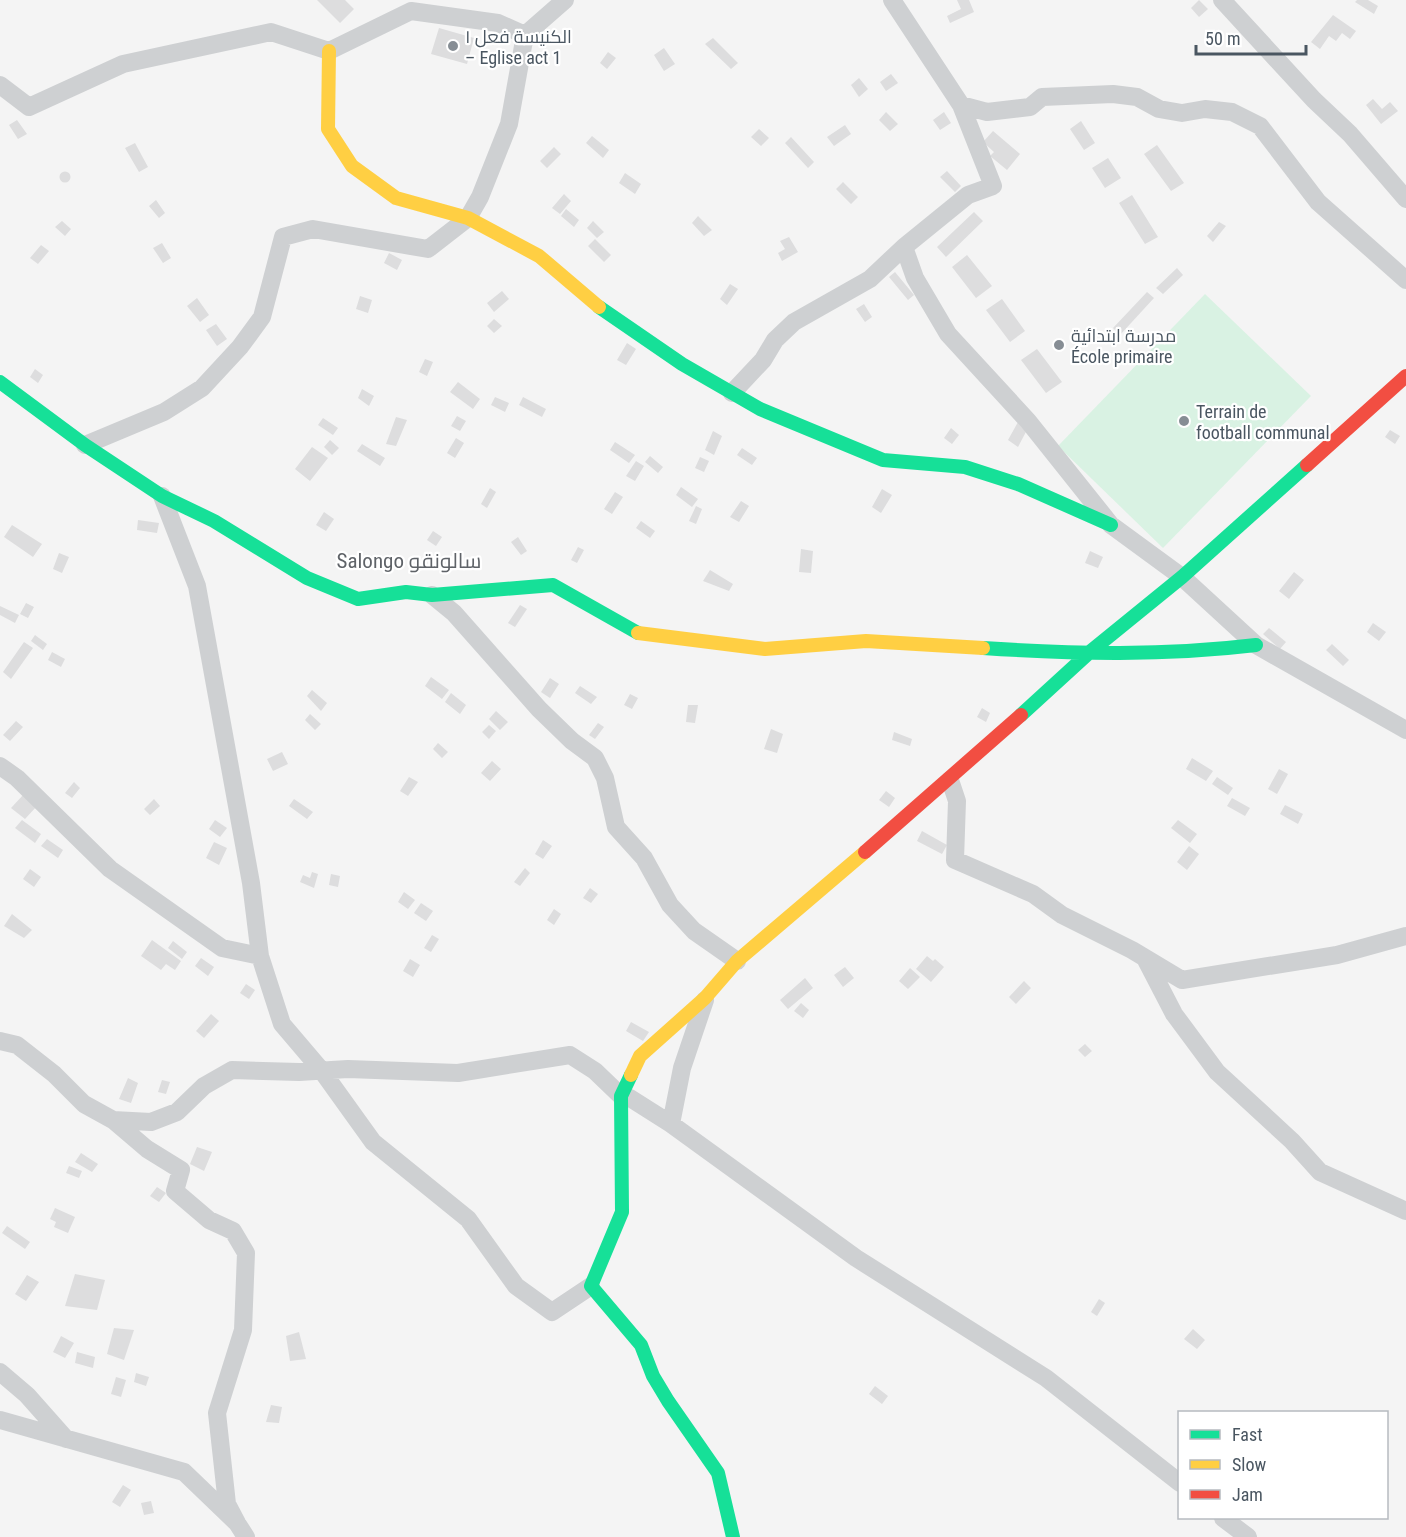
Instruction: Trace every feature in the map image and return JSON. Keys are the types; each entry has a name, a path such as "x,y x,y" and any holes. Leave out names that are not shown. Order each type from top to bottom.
{"street":[{"path":"85,445 164,411 202,388 225,364 262,317 283,237 313,229 428,249 468,218 488,179 509,124 525,35 565,0"},
{"path":"732,393 763,360 775,340 794,322 870,279 904,247 968,195 993,186 961,105 892,0"},
{"path":"1221,0 1314,100 1350,134 1406,199"},
{"path":"0,85 29,106 123,64 271,32 329,51 411,11 498,23 525,35"},
{"path":"329,51 328,129 352,166 396,198 468,218 539,256 598,306 682,364 760,409 883,460 965,467 1018,483 1111,525 1182,578 1256,645 1406,730"},
{"path":"961,105 987,112 1030,107 1042,97 1113,94 1137,97 1159,109 1182,113 1205,109 1232,112 1260,126 1318,202 1406,280"},
{"path":"904,247 915,278 948,334 1028,421 1111,525"},
{"path":"162,496 197,586 251,883 260,956 282,1024 322,1071 373,1142 468,1220 516,1286 552,1312 591,1286 622,1212 621,1096 640,1056 705,998 737,962 950,780 1091,651 1182,578 1406,376"},
{"path":"0,382 85,445 162,496 214,521 307,578 358,599 406,592 432,595 553,585 641,635 765,649 866,641 1046,652 1193,653 1256,645"},
{"path":"432,595 454,613 539,709 572,741 595,758 605,778 616,827 644,858 670,905 694,931 737,962"},
{"path":"0,766 17,778 110,869 222,948 260,956"},
{"path":"950,780 957,801 954,860 1033,894 1062,915 1182,980 1337,955 1406,936"},
{"path":"1145,959 1174,1014 1217,1072 1292,1141 1320,1172 1406,1211"},
{"path":"671,1124 682,1068 705,998"},
{"path":"0,1041 17,1045 54,1074 84,1104 113,1120 147,1149 181,1170 175,1191 209,1220 232,1231 246,1253 243,1330 217,1413 227,1504 241,1530"},
{"path":"113,1120 150,1122 177,1112 204,1086 232,1070 458,1073 570,1055 595,1071 621,1096 630,1098 671,1124 856,1258 1046,1378 1178,1482"},
{"path":"591,1286 641,1345 653,1376 668,1401 718,1473 733,1537"},
{"path":"0,1372 27,1395 66,1439"},
{"path":"0,1420 184,1472 241,1530"},
{"path":"1224,1519 1248,1537"}],"green space":[{"name":"Terrain de football communal","path":"1205,294 1311,396 1163,548 1058,446"}],"building":[{"path":"317,0 345,0 354,9 340,23"},
{"path":"957,0 969,0 974,12 950,23 947,16 961,9"},
{"path":"1199,0 1208,9 1199,17 1191,8"},
{"path":"1368,0 1378,6 1374,14 1355,2"},
{"path":"1333,15 1356,31 1350,39 1342,33 1336,41 1329,36 1320,49 1311,42"},
{"name":"الكنيسة فعل ۱ – Eglise act 1","path":"439,28 474,38 467,64 431,54"},
{"path":"713,38 738,63 731,69 705,44"},
{"path":"664,48 675,64 664,71 654,55"},
{"path":"608,52 616,58 607,69 600,63"},
{"path":"891,74 898,83 886,91 880,82"},
{"path":"859,78 868,89 859,97 851,85"},
{"path":"1373,99 1382,109 1390,102 1398,111 1381,124 1366,105"},
{"path":"886,112 898,124 890,131 879,120"},
{"path":"944,112 951,123 940,130 933,120"},
{"path":"17,120 27,134 18,139 9,125"},
{"path":"1081,121 1095,143 1084,150 1070,129"},
{"path":"845,125 851,134 834,146 827,137"},
{"path":"759,129 769,138 761,146 751,137"},
{"path":"993,131 1020,154 1007,170 990,156 994,152 983,142"},
{"path":"592,136 609,150 603,158 586,143"},
{"path":"791,137 814,162 808,168 785,143"},
{"path":"135,143 148,167 139,172 125,148"},
{"path":"1157,145 1184,183 1171,191 1144,154"},
{"path":"554,147 561,154 547,168 540,161"},
{"path":"1108,158 1121,178 1105,188 1092,168"},
{"path":"65,171 71,177 65,183 59,177"},
{"path":"947,171 961,186 955,192 940,177"},
{"path":"625,173 641,184 635,194 619,183"},
{"path":"843,182 858,197 851,204 836,189"},
{"path":"564,194 571,201 560,214 552,208"},
{"path":"1132,195 1158,237 1145,244 1119,203"},
{"path":"156,200 165,213 159,218 149,206"},
{"path":"566,209 579,220 574,227 561,216"},
{"path":"974,212 983,221 946,257 937,247"},
{"path":"698,216 712,230 704,236 692,223"},
{"path":"62,221 71,229 65,236 55,227"},
{"path":"593,221 604,232 597,238 587,228"},
{"path":"1219,222 1226,226 1213,242 1207,236"},
{"path":"789,237 798,252 782,261 778,253 785,249 780,241"},
{"path":"595,239 611,255 604,262 588,246"},
{"path":"162,243 171,258 163,263 153,248"},
{"path":"41,245 49,251 38,264 30,258"},
{"path":"389,253 402,260 397,270 384,263"},
{"path":"967,255 992,286 976,298 952,267"},
{"path":"1177,268 1183,275 1163,294 1156,288"},
{"path":"895,272 914,295 908,300 889,277"},
{"path":"730,284 738,289 727,305 720,299"},
{"path":"502,291 509,299 494,312 487,303"},
{"path":"1147,292 1154,298 1120,335 1113,328"},
{"path":"360,296 372,300 368,313 356,309"},
{"path":"197,298 209,315 200,322 187,306"},
{"path":"1002,299 1025,331 1010,342 986,310"},
{"path":"864,304 872,317 865,322 856,309"},
{"path":"494,319 502,326 494,333 487,326"},
{"path":"216,324 227,339 217,346 206,330"},
{"path":"627,343 636,349 626,365 617,360"},
{"path":"1037,349 1062,382 1046,393 1021,360"},
{"path":"425,359 433,362 427,376 419,372"},
{"path":"35,369 43,375 38,383 30,377"},
{"path":"458,382 480,399 473,409 450,392"},
{"path":"362,389 374,396 369,406 358,398"},
{"path":"495,397 509,403 505,412 491,405"},
{"path":"523,397 546,409 542,417 519,405"},
{"path":"457,416 466,421 460,431 451,426"},
{"path":"396,417 407,420 396,446 386,444"},
{"path":"323,418 338,428 333,435 318,425"},
{"path":"1018,422 1028,428 1018,447 1008,440"},
{"path":"951,428 959,435 952,444 944,438"},
{"path":"1390,430 1400,436 1395,444 1385,437"},
{"path":"713,431 722,436 714,455 705,450"},
{"path":"456,438 464,443 455,458 447,453"},
{"path":"330,440 339,448 332,455 324,447"},
{"path":"615,442 635,455 629,463 610,450"},
{"path":"362,444 385,458 380,466 357,451"},
{"path":"312,447 328,458 310,481 295,469"},
{"path":"742,448 757,458 752,465 737,455"},
{"path":"650,456 663,467 658,473 645,462"},
{"path":"700,457 709,461 704,472 695,468"},
{"path":"636,461 644,466 635,481 626,476"},
{"path":"681,487 698,499 692,507 676,495"},
{"path":"490,488 496,492 487,508 481,504"},
{"path":"882,489 892,495 881,513 872,507"},
{"path":"615,492 623,497 612,514 604,509"},
{"path":"741,501 749,506 739,522 730,517"},
{"path":"696,506 702,509 696,524 689,521"},
{"path":"324,512 334,519 326,531 316,525"},
{"path":"138,520 159,523 157,533 137,530"},
{"path":"641,521 655,531 650,538 636,528"},
{"path":"12,525 42,544 33,557 4,537"},
{"path":"433,531 442,537 436,546 427,540"},
{"path":"518,537 527,551 521,555 511,542"},
{"path":"578,547 584,550 577,563 571,560"},
{"path":"801,549 813,551 811,573 799,572"},
{"path":"1090,551 1103,557 1098,568 1085,563"},
{"path":"59,553 69,557 62,573 53,569"},
{"path":"710,570 733,584 729,591 703,581"},
{"path":"1294,572 1304,580 1289,599 1279,591"},
{"path":"26,603 34,607 28,618 20,614"},
{"path":"520,605 527,609 515,627 508,623"},
{"path":"0,606 19,615 15,623 0,615"},
{"path":"1373,623 1386,632 1379,641 1367,632"},
{"path":"1269,628 1286,642 1280,649 1263,634"},
{"path":"35,635 47,644 43,650 31,641"},
{"path":"24,642 33,648 11,679 3,672"},
{"path":"1332,644 1349,660 1343,666 1326,650"},
{"path":"52,652 65,659 61,667 48,660"},
{"path":"431,677 449,690 442,699 425,686"},
{"path":"550,678 559,684 550,698 541,692"},
{"path":"580,686 597,697 591,704 575,693"},
{"path":"312,690 327,703 321,711 307,696"},
{"path":"451,693 466,705 460,714 445,702"},
{"path":"630,694 638,698 632,709 624,705"},
{"path":"688,705 698,705 695,723 686,722"},
{"path":"982,708 990,713 986,722 977,717"},
{"path":"496,711 508,722 500,730 489,719"},
{"path":"310,714 321,724 315,730 305,720"},
{"path":"16,721 23,727 10,741 3,735"},
{"path":"598,723 604,727 595,739 589,735"},
{"path":"489,725 496,731 489,739 482,732"},
{"path":"771,729 783,734 777,753 764,749"},
{"path":"894,732 912,739 910,746 892,740"},
{"path":"438,743 448,752 442,758 433,749"},
{"path":"282,752 288,764 273,771 267,759"},
{"path":"1192,758 1213,771 1206,781 1186,769"},
{"path":"492,761 501,769 490,781 481,773"},
{"path":"1279,769 1288,774 1277,794 1268,789"},
{"path":"409,777 418,782 408,796 400,791"},
{"path":"1217,777 1233,788 1228,795 1212,784"},
{"path":"74,782 80,788 72,798 65,793"},
{"path":"886,791 895,798 889,807 879,800"},
{"path":"24,794 37,806 25,819 11,808"},
{"path":"1232,798 1250,808 1245,816 1227,806"},
{"path":"154,799 160,806 150,815 144,809"},
{"path":"294,799 313,812 307,819 289,806"},
{"path":"1285,805 1303,814 1298,824 1280,814"},
{"path":"22,820 41,834 35,843 15,828"},
{"path":"215,820 227,828 220,837 209,829"},
{"path":"1178,820 1197,834 1190,843 1171,828"},
{"path":"922,831 947,845 942,854 917,841"},
{"path":"47,839 63,850 58,858 41,846"},
{"path":"543,840 552,846 543,859 535,854"},
{"path":"214,842 227,848 219,865 206,858"},
{"path":"1189,846 1199,854 1187,870 1177,862"},
{"path":"525,868 530,873 520,886 514,882"},
{"path":"30,869 41,877 34,887 23,879"},
{"path":"312,872 318,874 314,888 300,882 303,875 310,878"},
{"path":"331,874 340,876 338,887 329,885"},
{"path":"590,888 598,894 591,903 583,898"},
{"path":"404,892 415,900 408,909 398,902"},
{"path":"421,903 433,911 426,921 414,913"},
{"path":"554,909 561,914 554,925 547,920"},
{"path":"12,914 32,930 24,938 4,926"},
{"path":"432,935 439,939 431,952 424,948"},
{"path":"152,940 181,961 175,970 166,964 161,970 141,956"},
{"path":"173,941 187,952 182,959 168,948"},
{"path":"927,956 933,961 935,959 944,967 931,982 916,969"},
{"path":"201,958 214,967 208,976 195,966"},
{"path":"410,959 420,965 413,977 403,971"},
{"path":"845,967 854,978 843,987 834,975"},
{"path":"910,968 920,977 908,989 899,981"},
{"path":"805,978 813,988 788,1009 780,1000"},
{"path":"1024,981 1031,988 1016,1004 1009,997"},
{"path":"246,984 255,990 249,999 240,993"},
{"path":"801,1003 809,1010 803,1018 794,1011"},
{"path":"211,1014 219,1021 204,1038 196,1031"},
{"path":"631,1022 649,1032 643,1041 626,1031"},
{"path":"1085,1044 1092,1051 1085,1057 1078,1050"},
{"path":"128,1078 138,1083 131,1103 119,1099"},
{"path":"162,1080 170,1082 166,1094 158,1092"},
{"path":"197,1147 212,1152 204,1171 190,1164"},
{"path":"81,1153 98,1164 92,1172 75,1162"},
{"path":"69,1166 82,1171 79,1178 66,1173"},
{"path":"157,1187 166,1193 159,1202 150,1196"},
{"path":"55,1208 75,1217 68,1233 54,1227 56,1222 50,1219"},
{"path":"7,1226 30,1242 25,1249 2,1233"},
{"path":"75,1274 105,1280 97,1310 65,1306"},
{"path":"27,1275 39,1282 26,1301 15,1294"},
{"path":"1099,1299 1105,1303 1097,1316 1091,1312"},
{"path":"114,1328 134,1330 124,1360 107,1354"},
{"path":"1193,1329 1205,1340 1197,1349 1184,1339"},
{"path":"299,1332 306,1359 290,1361 286,1336"},
{"path":"61,1336 74,1343 65,1358 53,1352"},
{"path":"77,1352 95,1357 93,1368 75,1363"},
{"path":"136,1373 149,1377 146,1386 134,1382"},
{"path":"116,1377 126,1380 121,1397 111,1394"},
{"path":"875,1386 888,1396 882,1404 869,1394"},
{"path":"271,1405 282,1407 279,1423 266,1422"},
{"path":"123,1485 131,1490 120,1507 112,1502"},
{"path":"151,1501 154,1513 144,1515 141,1503"}],"traffic: fast":[{"path":"599,307 682,364 760,409 883,460 965,467 1018,484 1111,525"},
{"path":"0,382 85,445 162,496 214,521 307,578 358,599 406,592 432,595 553,585 638,633"},
{"path":"1021,715 1091,651 1182,577 1307,465"},
{"path":"983,648 1120,653 1188,651 1256,645"},
{"path":"631,1075 621,1096 622,1212 591,1286 641,1345 653,1376 668,1401 718,1473 733,1537"}],"traffic: slow":[{"path":"329,51 328,129 352,166 396,198 468,218 539,256 599,307"},
{"path":"638,633 765,649 866,641 983,648"},
{"path":"631,1075 640,1056 705,998 737,961 865,852"}],"traffic: jam":[{"path":"1307,465 1406,376"},
{"path":"865,852 1021,715"}],"place":[{"name":"الكنيسة فعل ۱ – Eglise act 1","path":"453,46"},
{"name":"مدرسة ابتدائية École primaire","path":"1059,345"},
{"name":"Terrain de football communal","path":"1184,421"}],"district":[{"name":"Salongo سالونقو","path":"409,561"}]}
